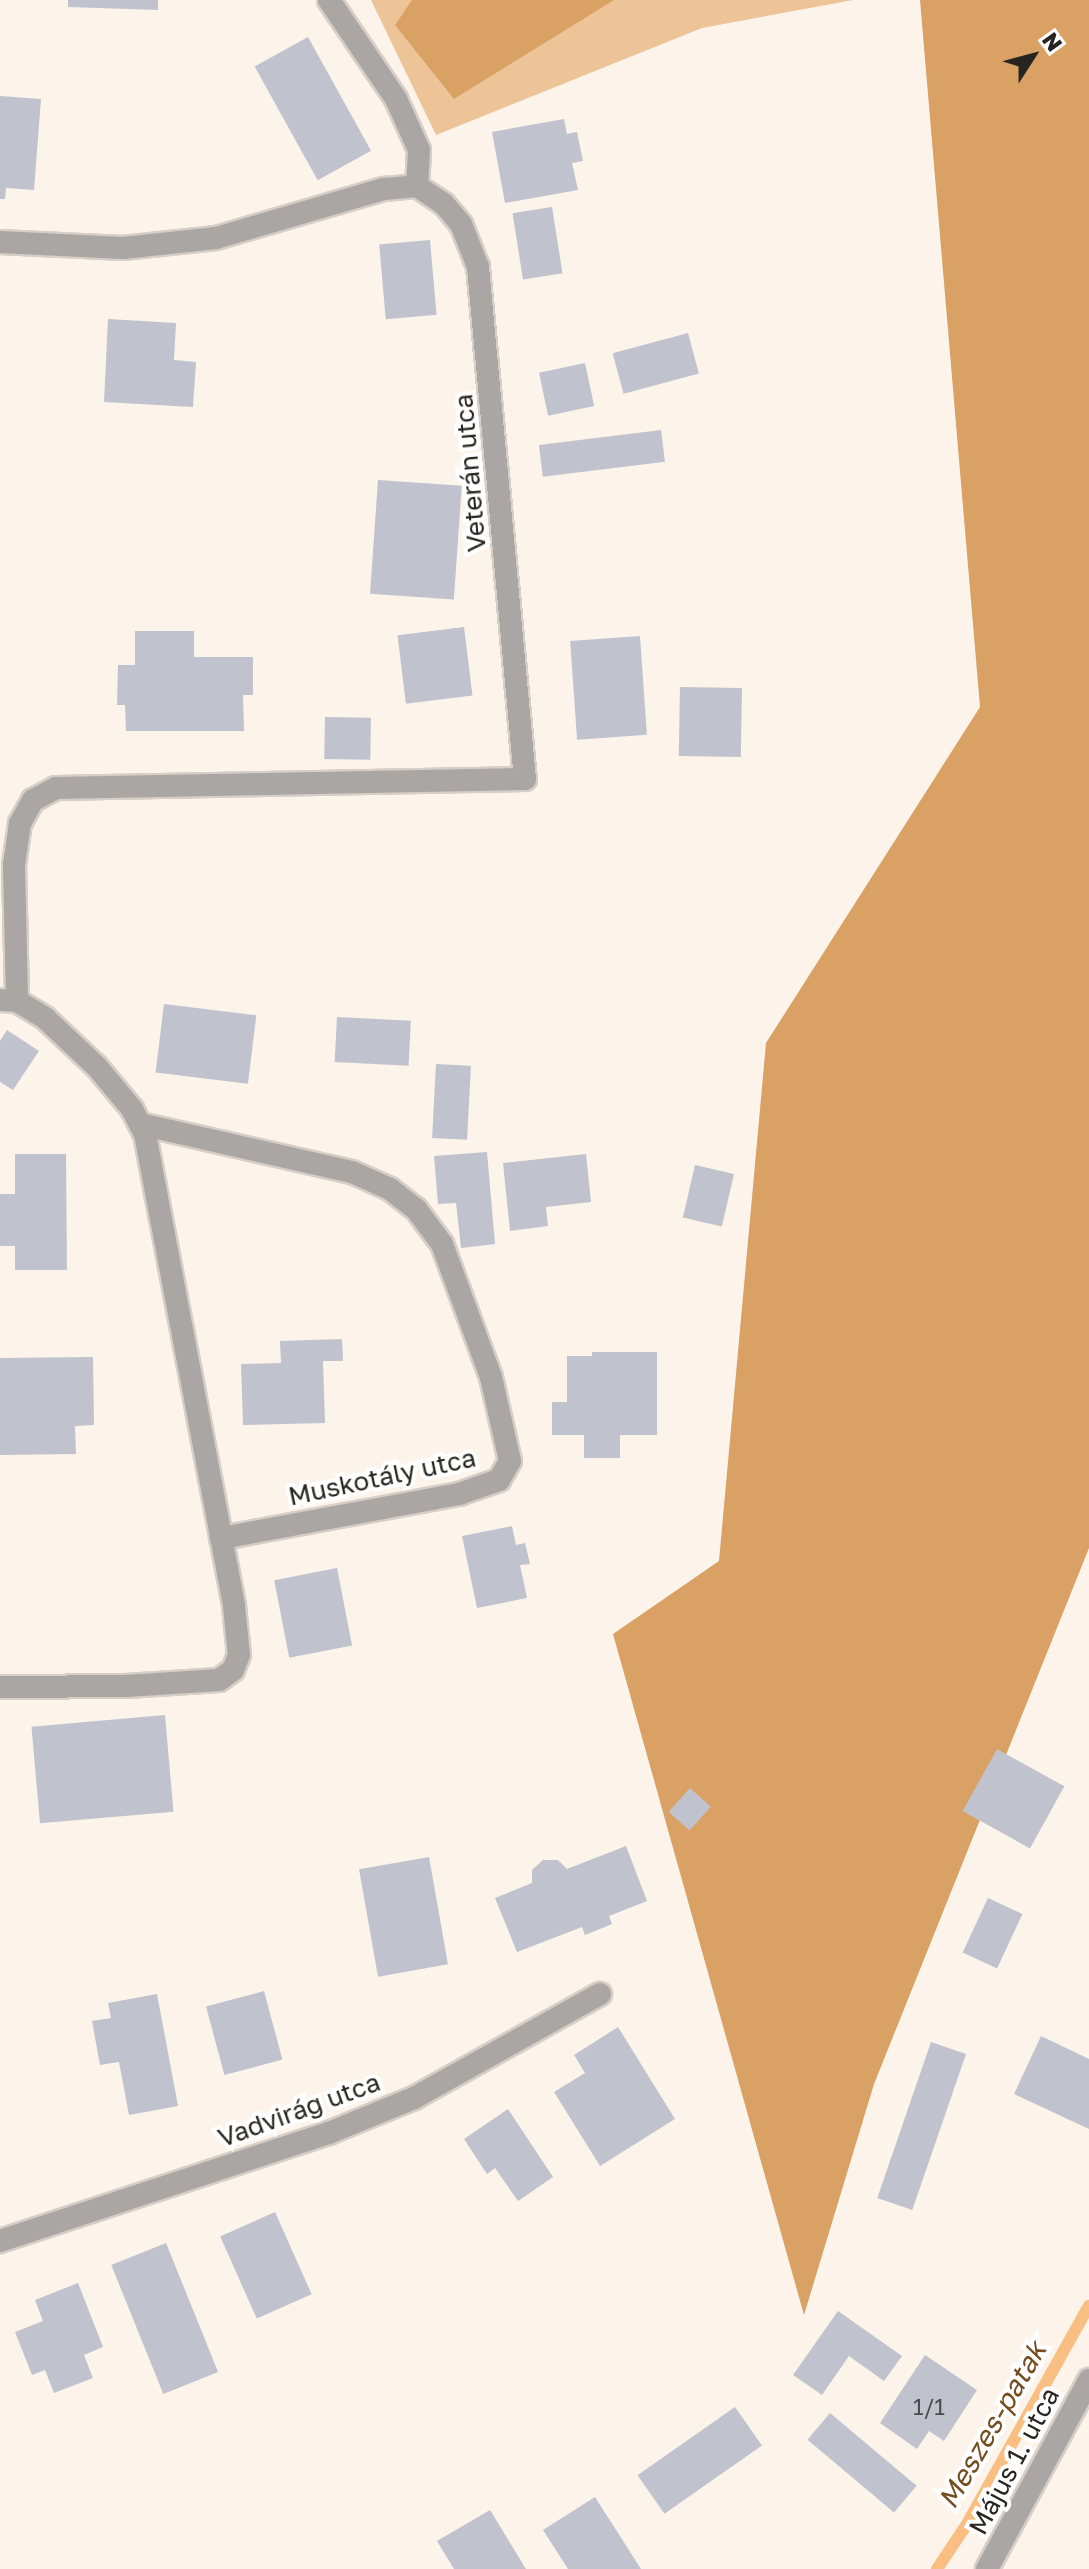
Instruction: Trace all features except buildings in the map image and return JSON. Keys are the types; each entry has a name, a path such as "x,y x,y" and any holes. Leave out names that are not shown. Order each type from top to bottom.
{"street":[{"path":"0,242 123,248 216,238 384,189 417,186 419,150 396,99 329,0"},
{"name":"Veterán utca","path":"9,1000 14,865 20,823 33,800 56,788 525,779 478,267 461,224 444,204 417,186"},
{"path":"0,1687 126,1686 219,1680 233,1670 239,1655 221,1538 161,1211 140,1124 97,1067 45,1018 9,1000"},
{"name":"Muskotály utca","path":"140,1124 352,1172 390,1189 416,1209 442,1244 448,1259 491,1377 510,1461 499,1480 459,1494 221,1538"},
{"name":"Vadvirág utca","path":"0,2241 329,2133 414,2098 600,1994"},
{"name":"Május 1. utca","path":"987,2569 1089,2380"}],"shaded area":[{"path":"371,0 853,0 702,28 436,135"},
{"path":"412,0 614,0 454,99 395,25"},
{"path":"920,0 1089,0 1089,1548 874,2084 804,2315 613,1634 719,1561 766,1043 980,707"}],"waterway":[{"name":"Meszes-patak","path":"937,2569 967,2524 1089,2306"}]}
